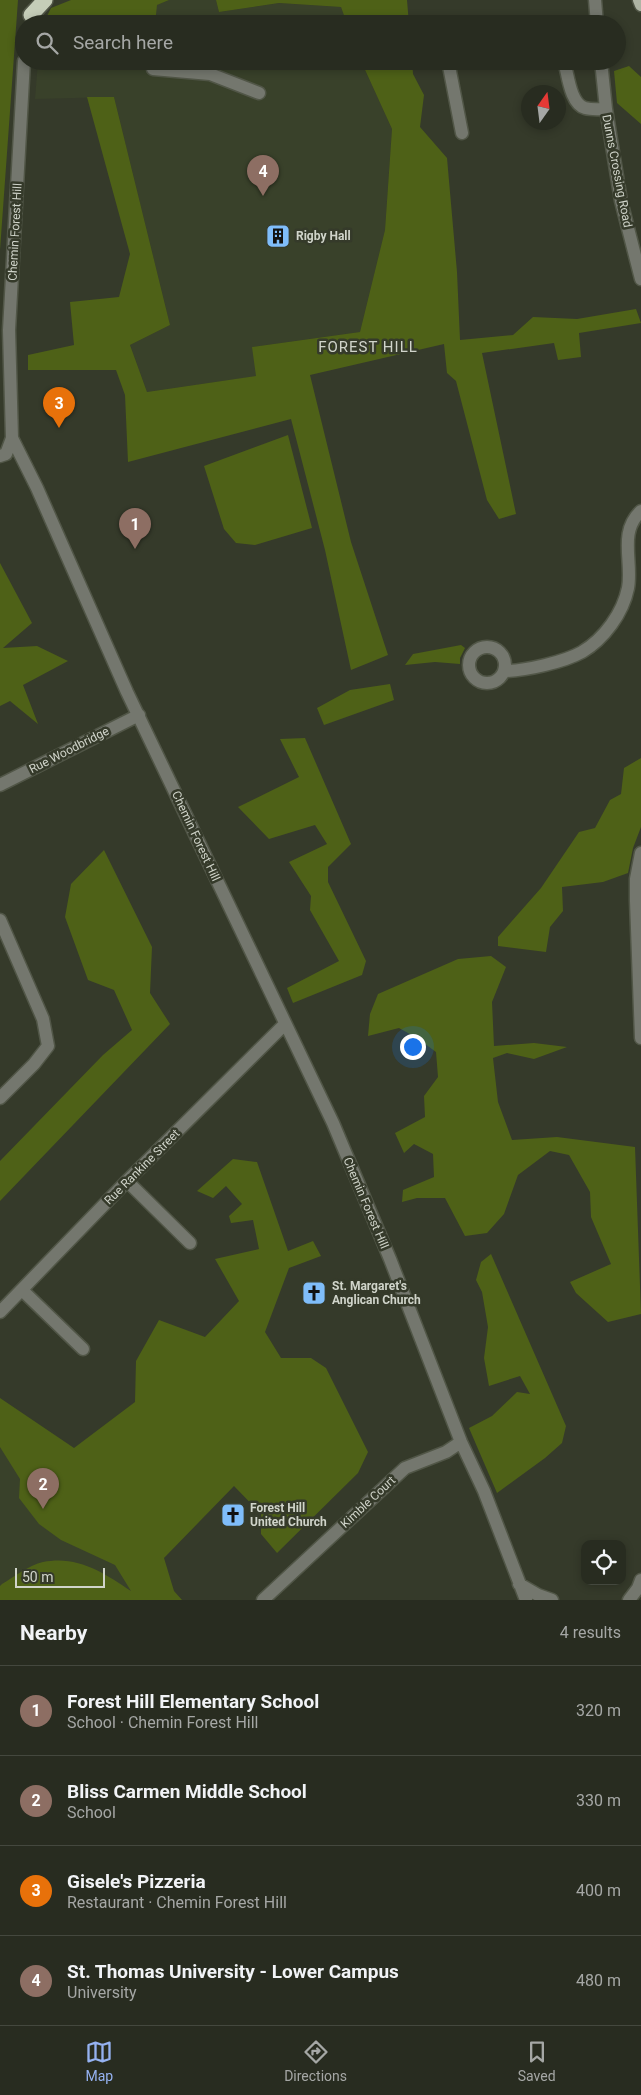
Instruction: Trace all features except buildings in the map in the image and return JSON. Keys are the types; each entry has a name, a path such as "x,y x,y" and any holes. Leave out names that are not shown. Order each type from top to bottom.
{"highway":[{"path":"34,15 45,0"}],"main road":[{"path":"639,0 641,5"}],"street":[{"path":"31,15 34,0"},
{"path":"595,0 596,15"},
{"name":"Chemin Forest Hill","path":"23,70 9,330 6,437 37,488 67,560 138,715 337,1132 390,1259 461,1442 484,1491 526,1600"},
{"path":"164,70 210,74 259,93"},
{"path":"450,70 462,132"},
{"path":"566,70 572,91 578,102 586,108 606,109"},
{"name":"Dunns Crossing Road","path":"601,70 621,200 641,279"},
{"path":"0,456 6,454 6,437"},
{"path":"504,671 532,668 582,652 606,632 619,612 628,587 628,533 641,511"},
{"name":"Rue Woodbridge","path":"0,785 138,715"},
{"path":"641,853 636,879 641,1038"},
{"path":"0,920 43,1020 48,1046 34,1064 0,1098"},
{"name":"Rue Rankine Street","path":"0,1312 127,1181 285,1024"},
{"path":"127,1181 190,1244"},
{"path":"22,1290 83,1349"},
{"name":"Kimble Court","path":"263,1600 405,1468 446,1452 461,1442"},
{"path":"629,1600 638,1588 641,1580"},
{"path":"519,1584 538,1596 552,1600"}],"shaded area":[{"path":"169,0 216,0 219,12 279,3 341,7 344,15 155,15 156,5"},
{"path":"37,70 365,70 392,129 385,230 360,332 253,347 257,376 147,392 130,345 170,325 114,97 35,99"},
{"path":"0,1418 172,1600 0,1600"}],"green space":[{"path":"0,0 18,0 17,15 15,15 15,42 0,250"},
{"path":"71,0 169,0 157,5 156,15 48,15 51,8"},
{"path":"216,0 407,0 408,15 344,15 341,7 279,3 219,12"},
{"path":"629,66 641,77 641,124 617,103 614,71 626,70 626,67"},
{"path":"365,70 413,70 424,95 420,127 447,158 457,272 460,340 513,335 533,317 577,319 636,309 641,323 579,333 581,357 558,360 554,343 482,353 516,514 499,519 487,500 456,381 447,373 444,344 310,375 351,542 388,655 351,670 325,550 291,419 128,462 125,395 116,370 28,370 28,355 74,345 70,302 119,297 130,254 87,97 114,97 170,325 130,345 147,392 256,376 252,347 360,332 385,230 392,129"},
{"path":"288,435 312,528 255,545 236,543 224,529 204,466"},
{"path":"0,563 32,623 3,648 37,646 68,661 23,685 38,724 10,701 0,706"},
{"path":"461,645 465,648 460,658 460,664 435,662 405,665 413,654"},
{"path":"390,684 394,700 324,725 317,708 350,690"},
{"path":"305,738 351,844 328,867 328,882 366,961 362,975 293,1003 287,988 339,961 310,910 311,896 289,862 327,844 315,825 269,839 238,807 299,777 280,739"},
{"path":"641,758 641,827 633,848 628,873 603,882 562,887 563,911 550,927 546,952 498,946 498,937 541,888 579,832 595,828 610,800 621,794 624,768"},
{"path":"104,850 152,947 150,993 170,1024 0,1201 0,1161 103,1055 132,1030 114,990 88,980 65,917 71,884"},
{"path":"491,956 506,967 492,1002 494,1046 534,1043 567,1047 534,1059 507,1053 493,1058 498,1102 512,1140 557,1137 635,1147 641,1314 608,1322 576,1293 570,1282 611,1264 591,1217 590,1192 569,1155 550,1151 518,1175 504,1214 487,1233 465,1236 445,1198 417,1198 402,1202 403,1190 434,1177 433,1154 414,1144 404,1153 395,1133 425,1117 424,1096 438,1077 436,1052 399,1028 368,1036 370,1014 378,994 458,959"},
{"path":"233,1159 257,1162 288,1251 313,1241 321,1256 289,1268 265,1332 281,1358 311,1358 326,1368 368,1452 358,1473 277,1553 261,1534 261,1514 234,1486 164,1558 174,1591 182,1600 0,1600 0,1586 2,1584 32,1566 56,1560 79,1563 90,1567 131,1591 115,1565 61,1540 39,1524 19,1498 20,1479 0,1447 0,1398 74,1448 135,1402 136,1361 159,1320 205,1337 239,1301 215,1259 259,1249 253,1220 231,1223 229,1216 242,1204 226,1186 213,1198 197,1191"},
{"path":"491,1254 566,1426 562,1443 545,1458 497,1493 469,1428 492,1416 517,1392 530,1394 520,1376 489,1386 484,1358 488,1327 482,1292 476,1280 481,1262"}],"place":[{"name":"St. Thomas University - Lower Campus","path":"263,196"},
{"name":"Rigby Hall","path":"278,236"},
{"name":"Gisele's Pizzeria","path":"59,428"},
{"name":"Forest Hill Elementary School","path":"135,549"},
{"name":"St. Margaret's Anglican Church","path":"314,1293"},
{"name":"Bliss Carmen Middle School","path":"43,1509"},
{"name":"Forest Hill United Church","path":"233,1515"}],"district":[{"name":"FOREST HILL","path":"368,347"}]}
